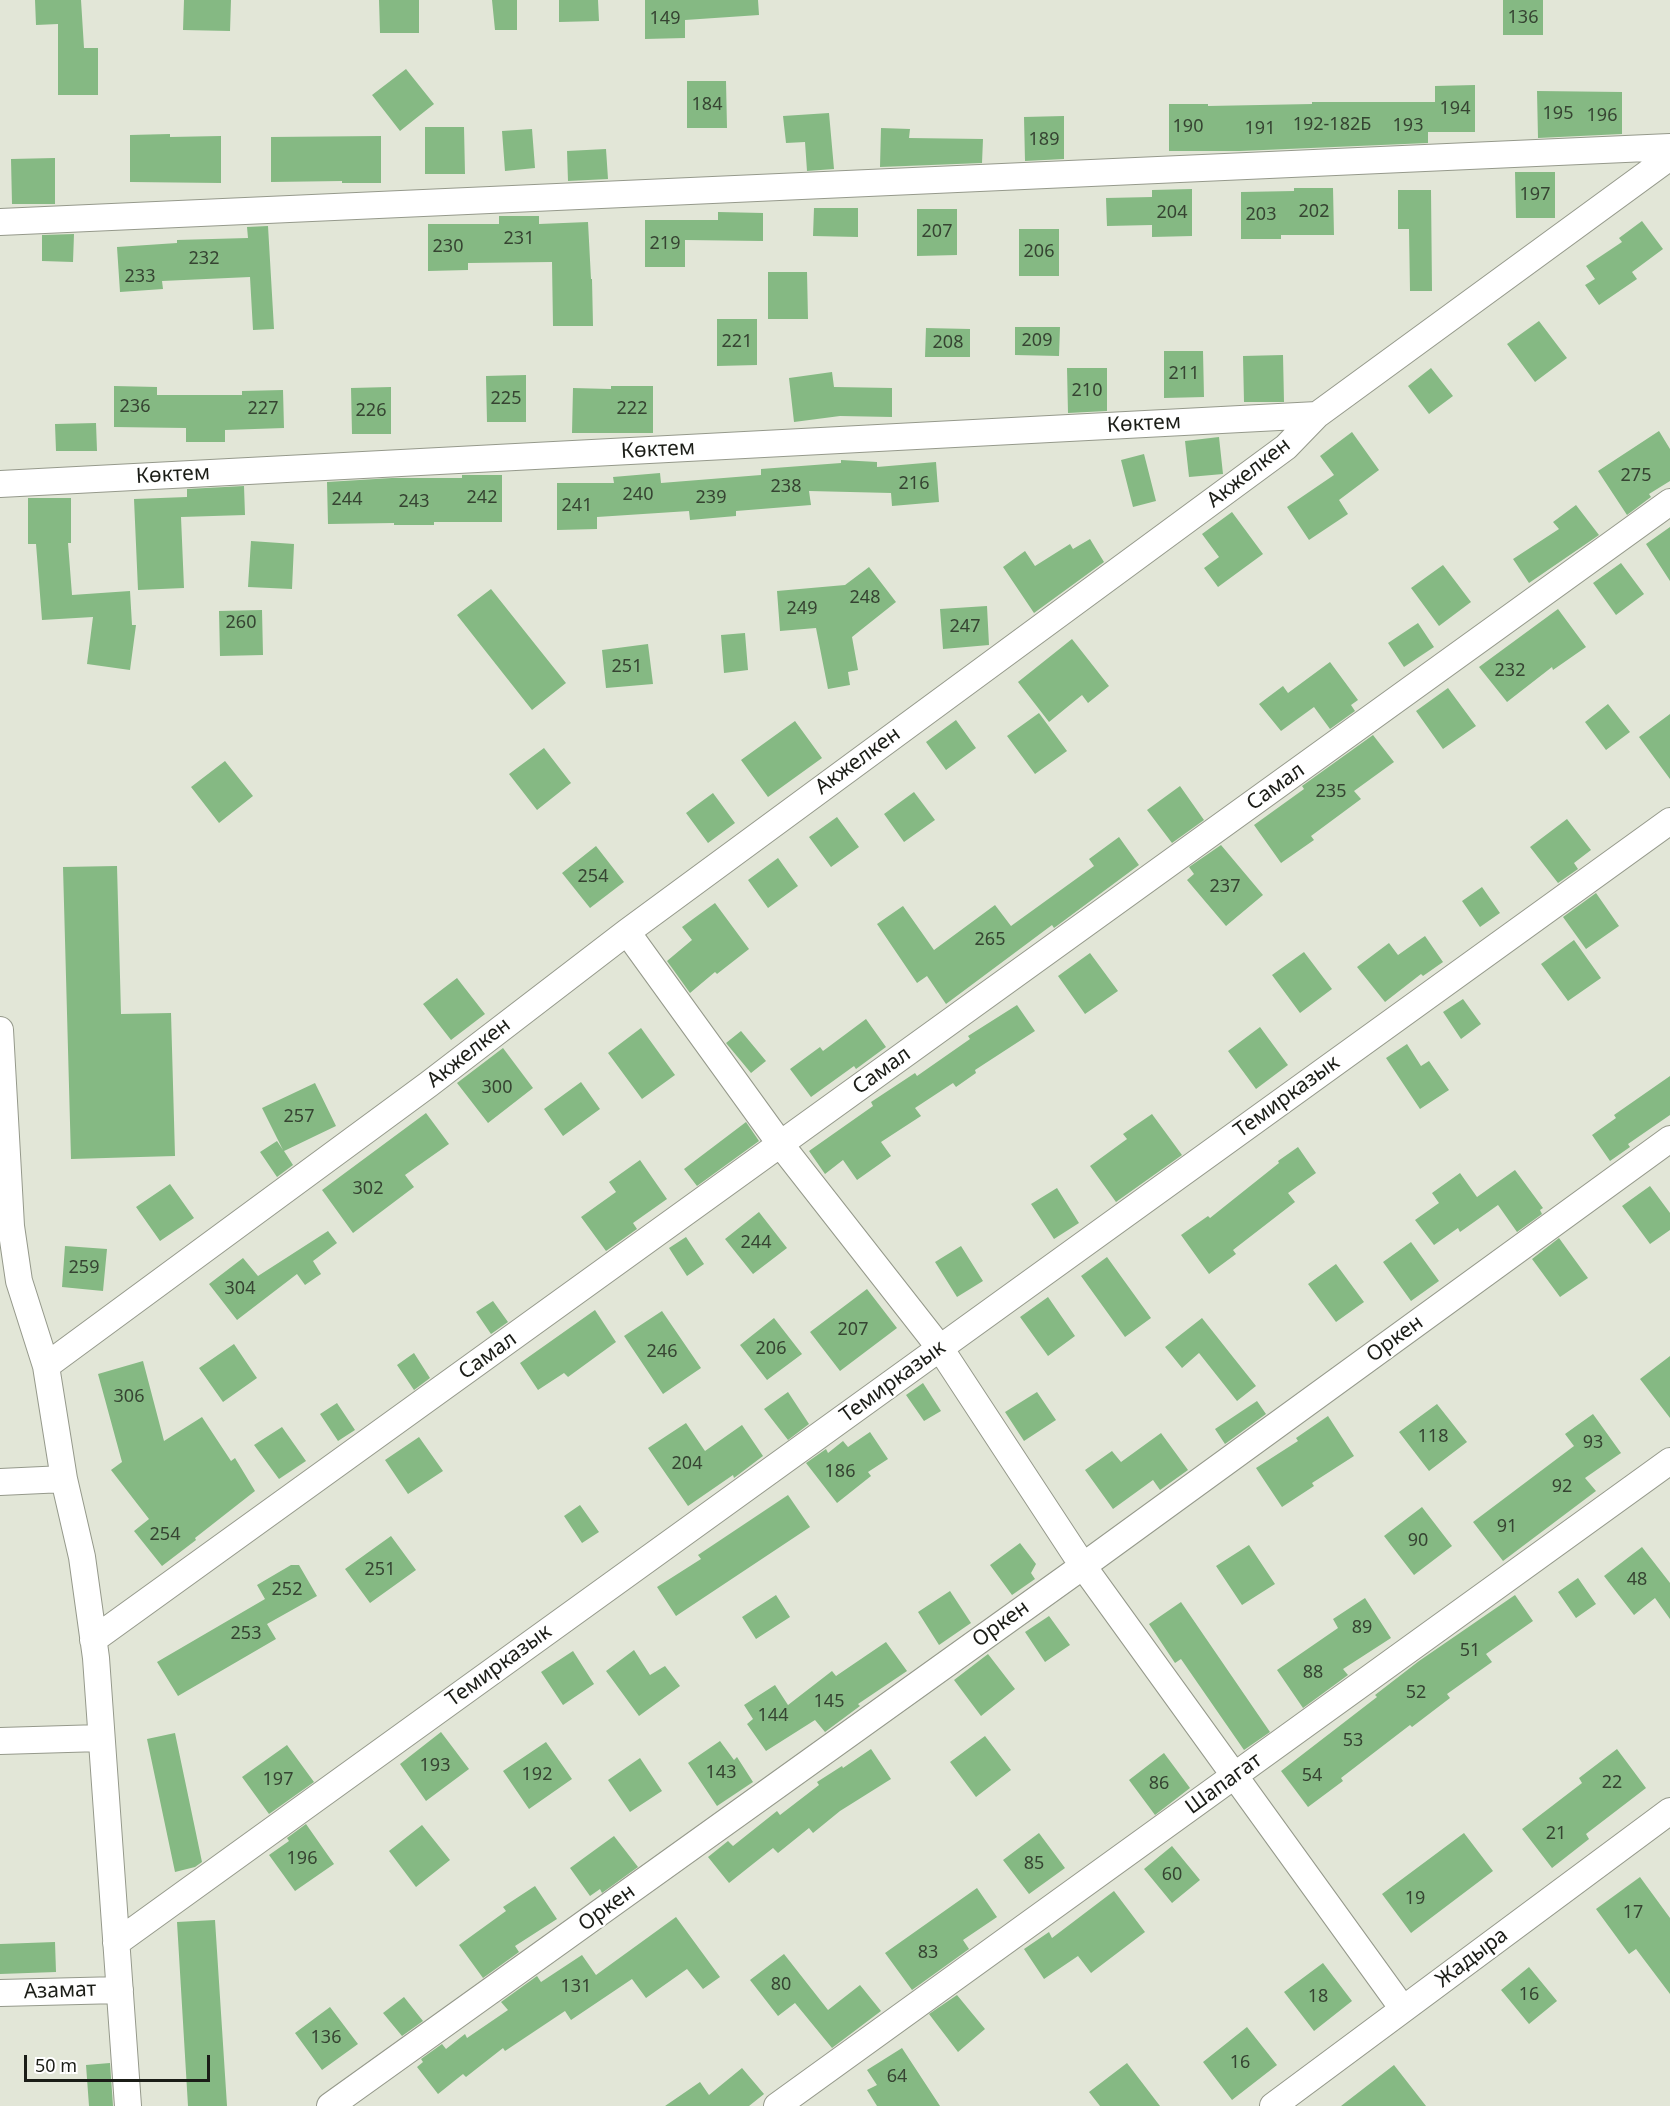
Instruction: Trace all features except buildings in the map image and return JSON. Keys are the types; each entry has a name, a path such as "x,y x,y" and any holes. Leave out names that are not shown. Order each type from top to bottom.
{"street":[{"path":"0,222 1670,147"},
{"name":"Акжелкен","path":"46,1366 429,1084 627,932 1286,447 1317,415 1670,157"},
{"name":"Көктем","path":"0,484 1317,415"},
{"name":"Самал","path":"93,1640 1670,502"},
{"name":"Темирказык","path":"116,1943 1670,821"},
{"path":"627,932 780,1145 940,1348 1083,1566 1403,2009"},
{"path":"0,1030 6,1227 19,1281 46,1366 64,1479 82,1557 93,1640 128,2106"},
{"name":"Оркен","path":"330,2106 1083,1566 1670,1139"},
{"name":"Шапагат","path":"777,2106 1670,1461"},
{"path":"0,1482 64,1479"},
{"path":"0,1741 101,1738"},
{"name":"Жадыра","path":"1273,2106 1670,1811"},
{"name":"Азамат","path":"0,1993 120,1990"}]}
